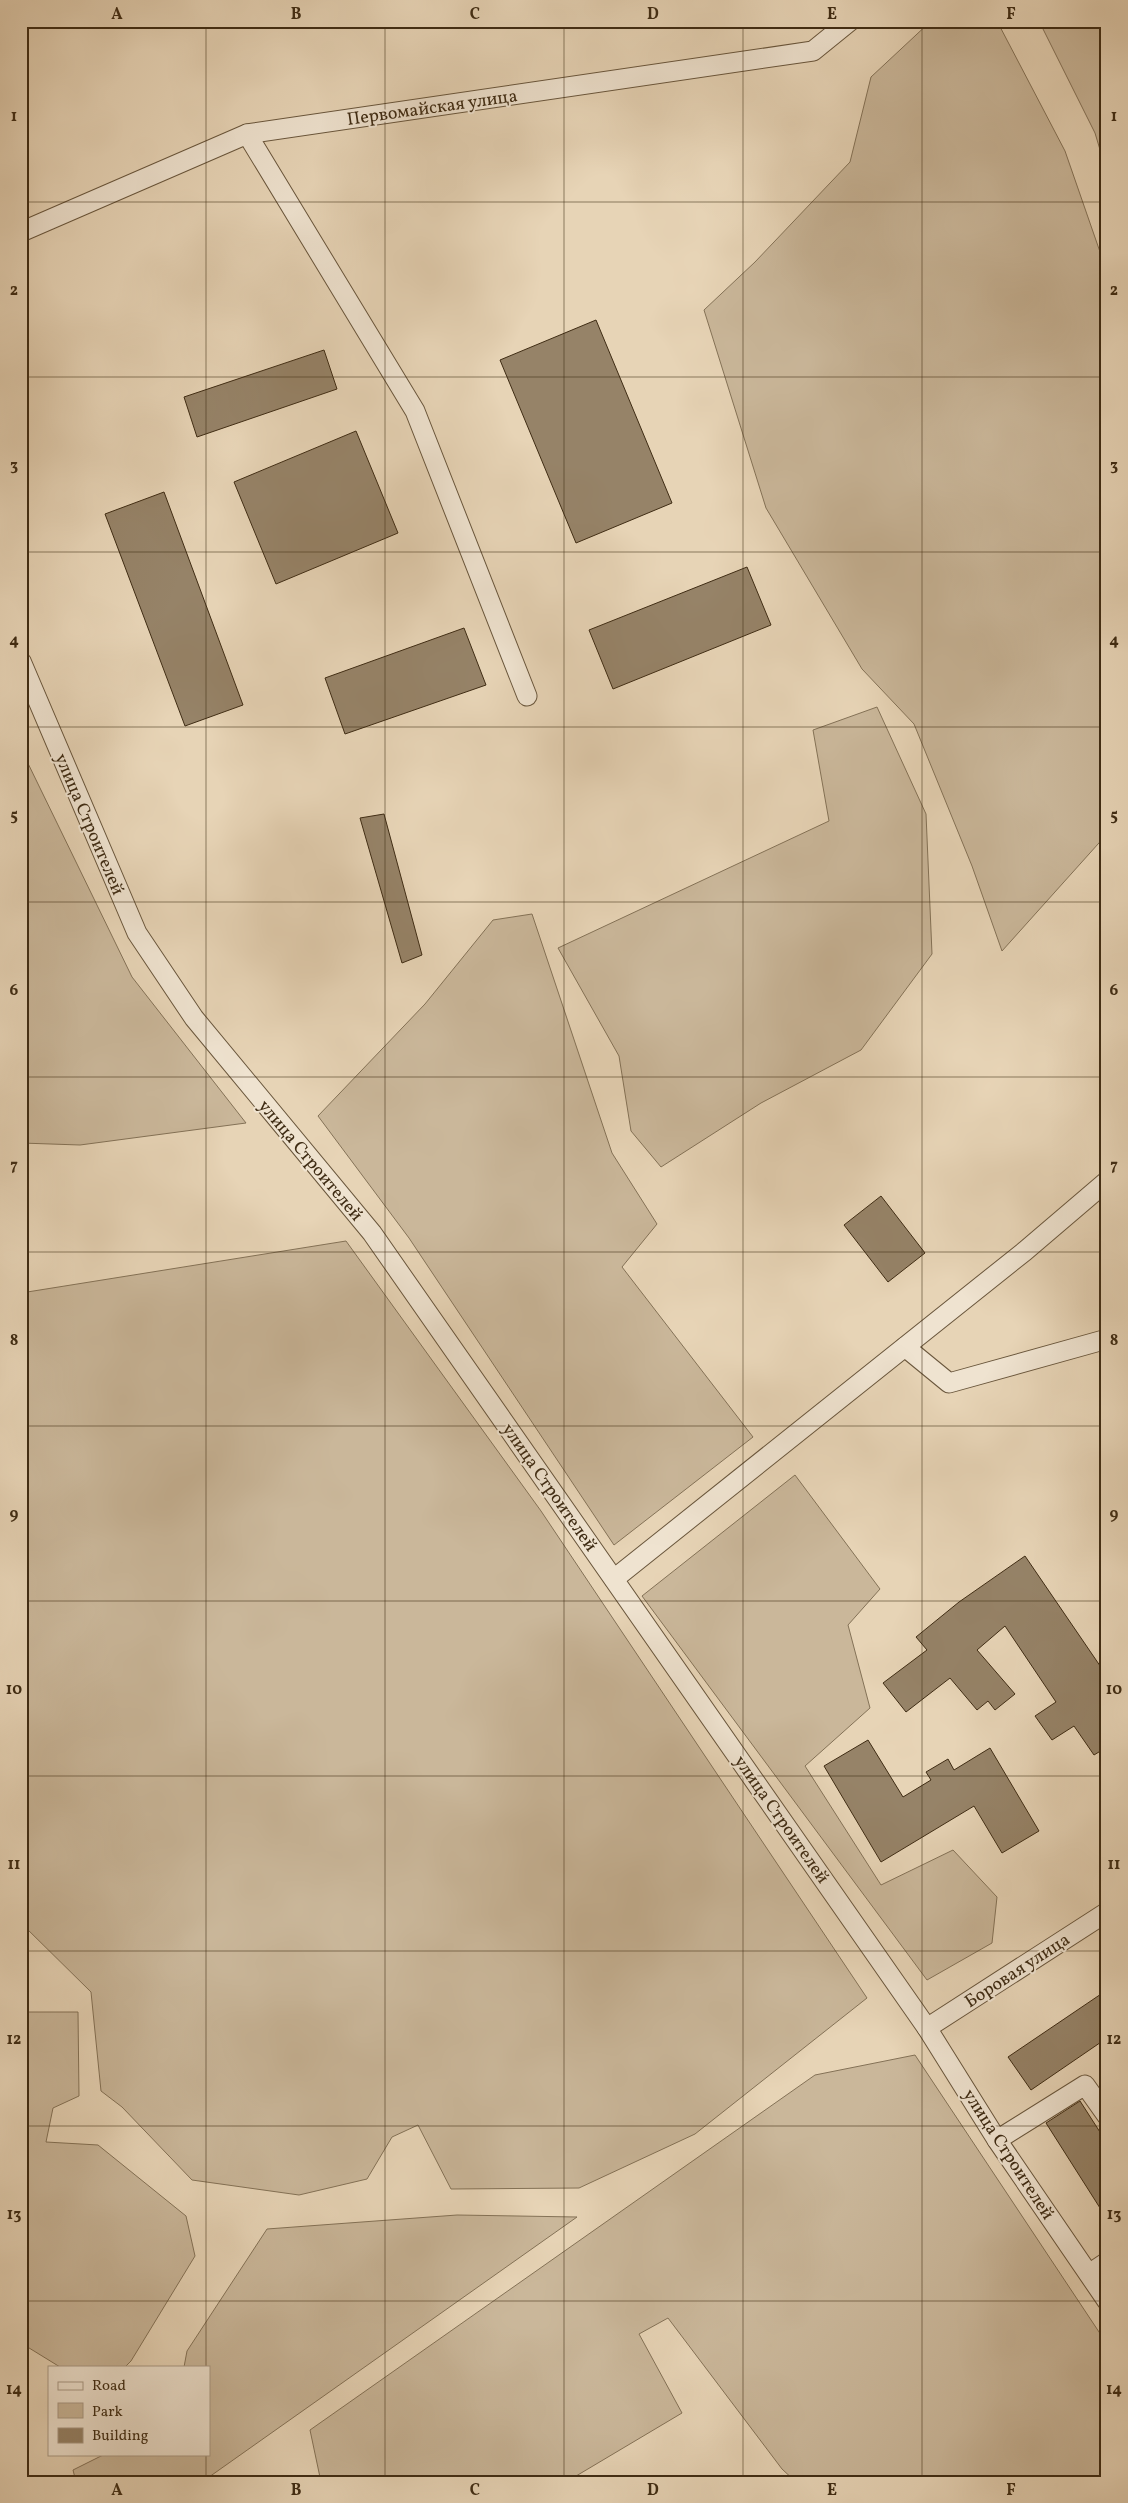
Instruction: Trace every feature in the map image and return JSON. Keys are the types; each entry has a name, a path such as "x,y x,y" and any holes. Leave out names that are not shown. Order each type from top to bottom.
{"street":[{"name":"Первомайская улица","path":"21,232 247,134 813,51 850,21"},
{"path":"247,134 415,411 527,696"},
{"name":"улица Строителей","path":"21,662 137,933 194,1018 372,1233 927,2028 997,2140 1107,2301"},
{"path":"614,1579 1025,1252 1107,1181"},
{"path":"905,1347 949,1383 1107,1339"},
{"name":"Боровая улица","path":"927,2028 1107,1912"},
{"path":"997,2140 1085,2085 1107,2116"},
{"path":"1089,2274 1107,2262"}],"green space":[{"path":"931,21 997,21 1065,151 1107,272 1107,834 1002,951 972,866 914,724 862,669 766,508 704,310 755,262 850,162 871,77"},
{"path":"1039,21 1107,21 1107,173 1095,133"},
{"path":"877,707 926,814 932,954 861,1050 761,1103 661,1167 631,1131 619,1056 558,948 829,821 813,730"},
{"path":"21,749 132,977 246,1123 80,1145 21,1143"},
{"path":"532,914 612,1153 657,1224 622,1267 753,1437 614,1545 409,1238 318,1116 425,1004 493,920"},
{"path":"346,1241 541,1511 867,1998 695,2134 579,2188 451,2189 418,2125 392,2137 367,2179 299,2195 192,2180 122,2107 101,2091 91,1992 21,1923 21,1293"},
{"path":"795,1475 880,1589 848,1625 870,1708 805,1766 881,1885 953,1850 997,1897 992,1943 927,1980 642,1596"},
{"path":"21,2012 78,2012 79,2096 53,2108 46,2142 98,2145 186,2216 195,2256 131,2361 126,2366 58,2366 21,2343"},
{"path":"915,2055 1107,2344 1107,2482 796,2482 782,2469 668,2318 639,2334 682,2413 566,2482 321,2482 310,2430 815,2075"},
{"path":"457,2215 577,2217 202,2482 76,2482 73,2470 101,2456 210,2456 210,2366 184,2366 187,2351 267,2229"}],"building":[{"path":"596,320 672,503 576,543 500,360"},
{"path":"324,350 337,389 197,437 184,397"},
{"path":"356,431 398,533 276,584 234,482"},
{"path":"164,492 243,705 185,726 105,514"},
{"path":"747,567 771,625 613,689 589,630"},
{"path":"464,628 486,685 345,734 325,678"},
{"path":"384,814 422,955 402,963 360,818"},
{"path":"881,1196 925,1253 888,1282 844,1225"},
{"path":"1025,1556 1107,1676 1107,1747 1094,1755 1074,1726 1052,1740 1035,1716 1056,1702 1005,1626 977,1650 1015,1694 995,1710 988,1701 977,1710 950,1678 906,1712 883,1683 927,1650 916,1637 959,1602"},
{"path":"868,1740 903,1797 931,1780 926,1772 948,1759 954,1770 990,1748 1039,1831 1002,1853 974,1806 881,1862 824,1766"},
{"path":"1107,1990 1107,2038 1031,2090 1008,2057"},
{"path":"1080,2101 1107,2143 1107,2219 1046,2123"}]}
